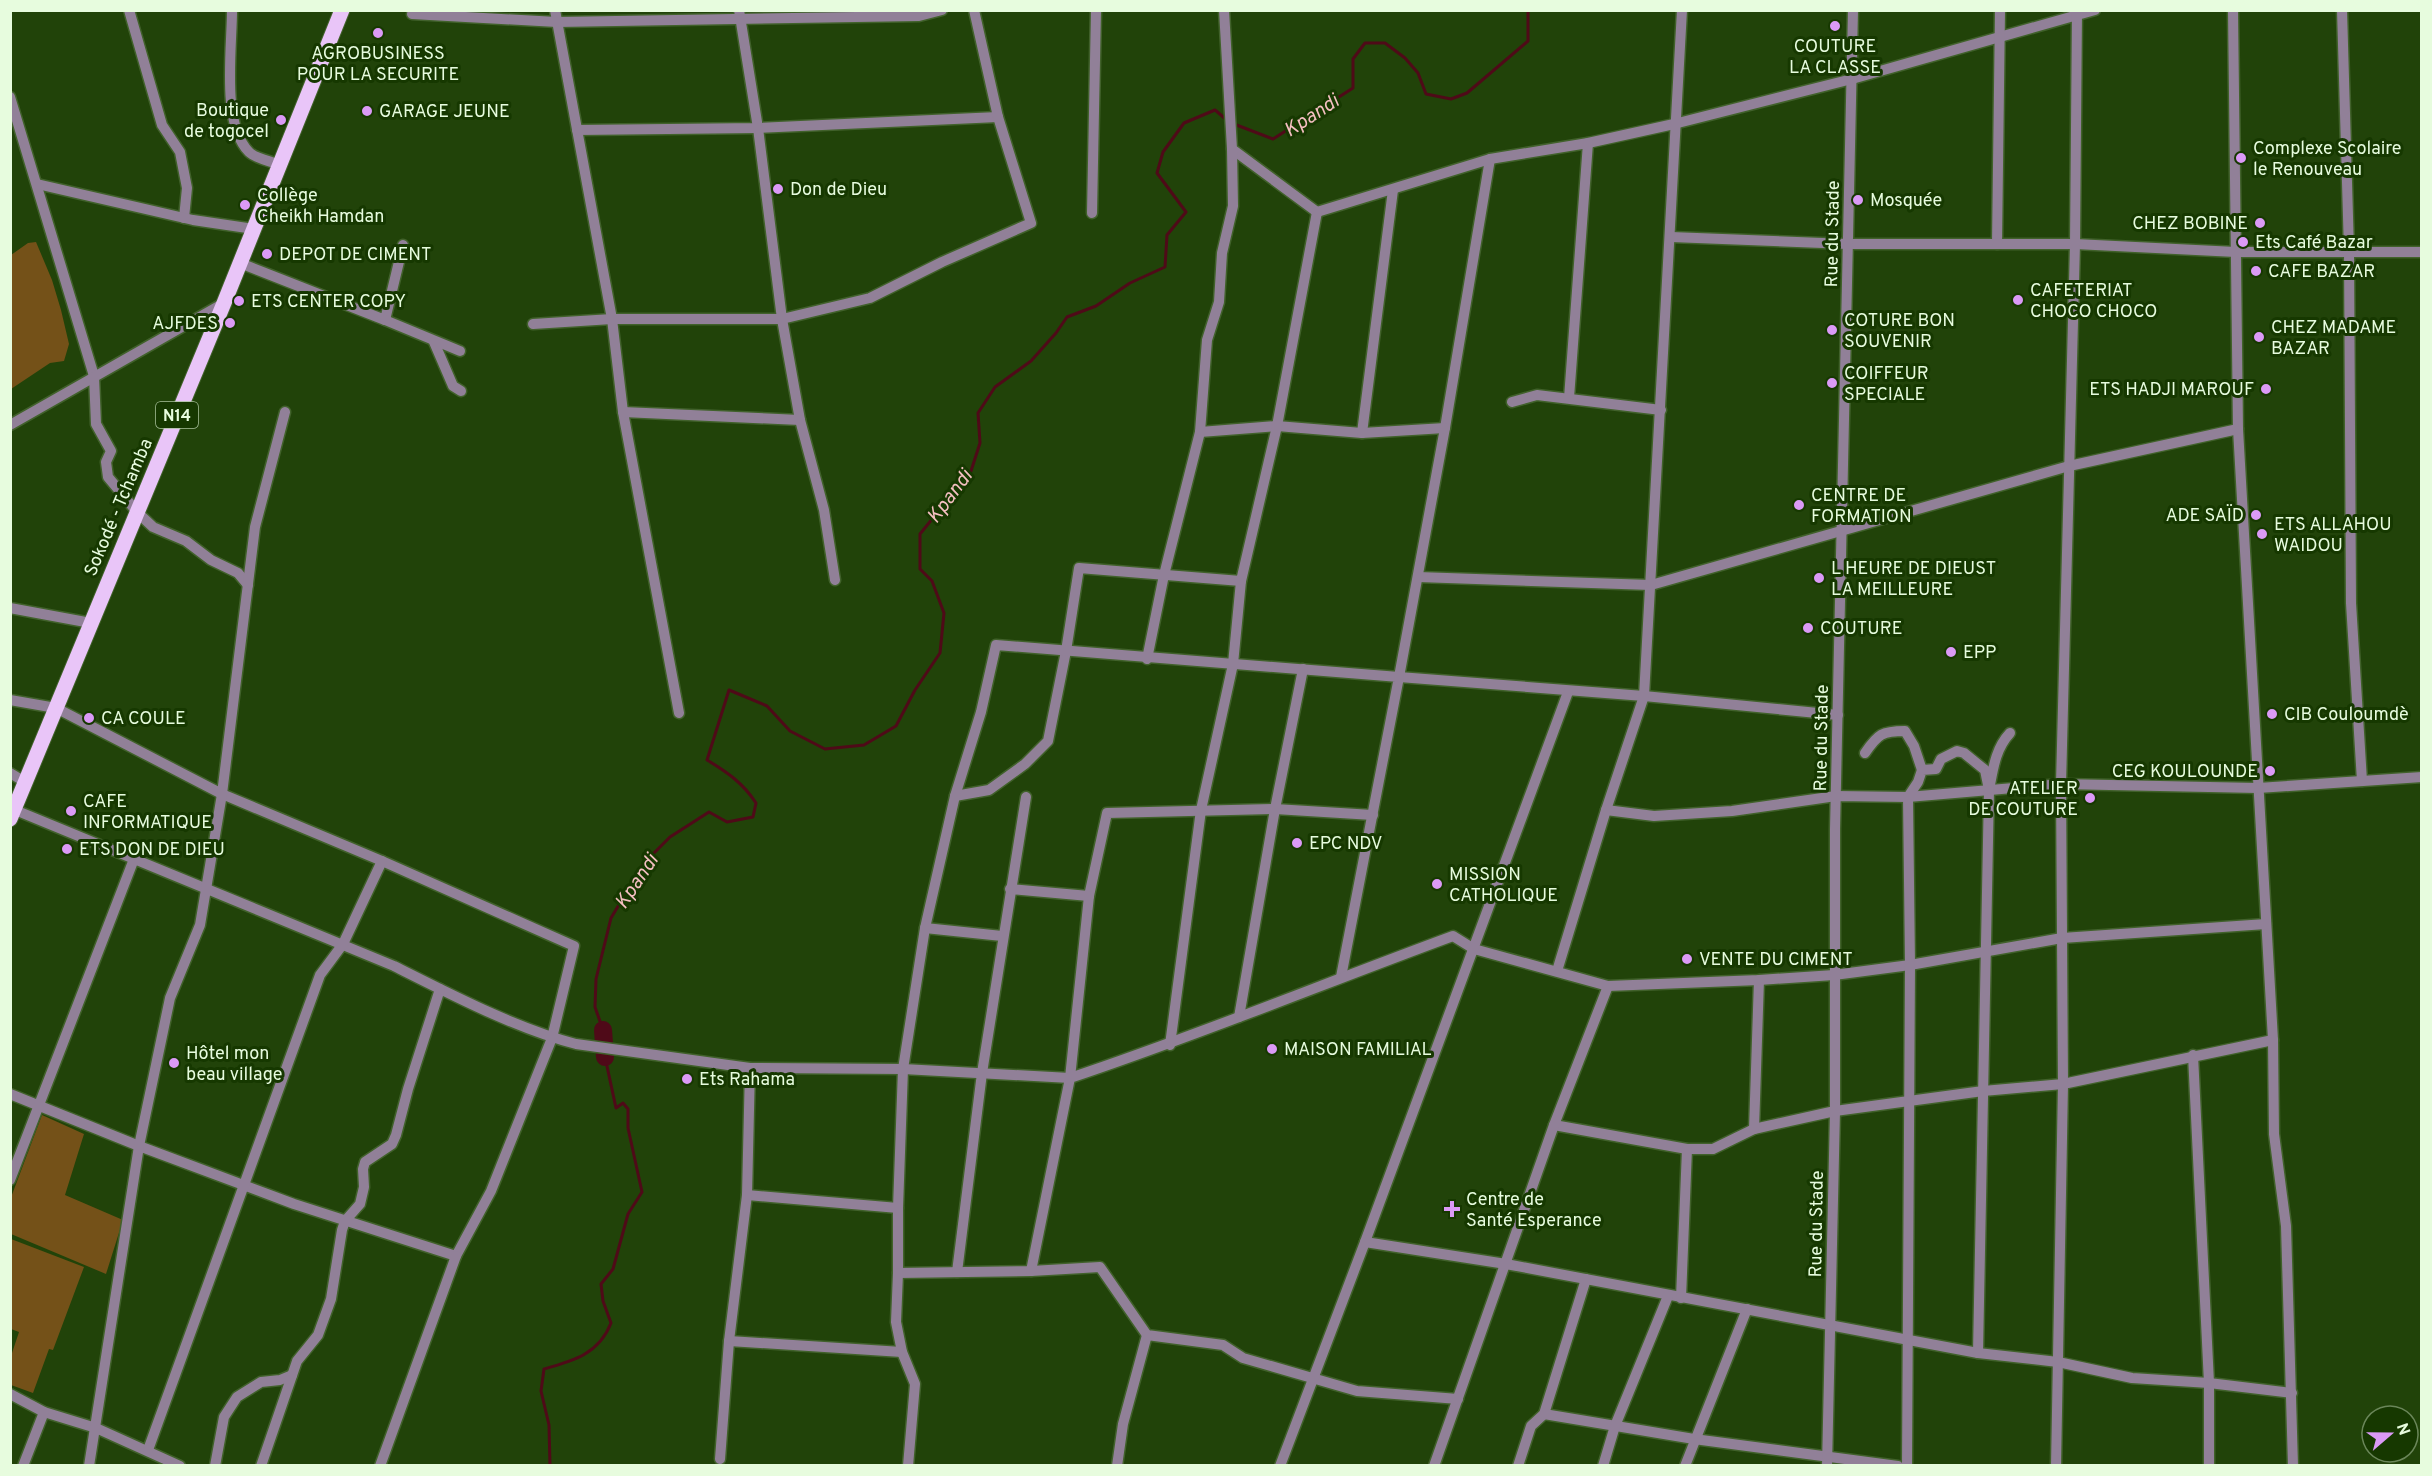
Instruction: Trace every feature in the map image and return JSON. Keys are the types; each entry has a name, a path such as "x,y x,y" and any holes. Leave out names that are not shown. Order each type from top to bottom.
{"main road":[{"name":"Sokodé - Tchamba","path":"12,811 224,303 342,10"}],"street":[{"path":"129,10 162,125 180,152 187,188 184,218"},
{"path":"232,10 230,111 237,136 250,154 280,165"},
{"path":"555,10 612,319 623,412 679,713"},
{"path":"412,14 557,22 740,15 919,16 942,10"},
{"path":"533,324 612,319 782,319 870,298 942,262 1031,223 998,117 974,10"},
{"path":"1092,213 1096,10"},
{"path":"1147,659 1164,575 1200,432 1206,340 1219,302 1222,253 1233,206 1224,10"},
{"path":"1557,971 1606,810 1644,696 1652,585 1671,237 1674,124 1682,10"},
{"name":"Rue du Stade","path":"1827,1461 1835,1111 1836,796 1853,10"},
{"path":"1997,244 2000,10"},
{"path":"1317,213 1490,159 1588,143 1674,124 1852,79 2077,13 2095,10"},
{"path":"2233,10 2238,429 2273,1040 2274,1134 2286,1226 2293,1466"},
{"path":"2342,10 2349,251 2351,603 2362,781"},
{"path":"2056,1466 2063,1084 2061,784 2075,244 2077,13"},
{"path":"740,15 758,128 782,319 801,420 824,510 835,580"},
{"path":"10,97 94,376 96,424 111,451 106,462 108,477 137,512 153,526 186,541 211,560 238,573 248,585"},
{"path":"577,130 758,128 998,117"},
{"path":"1569,398 1588,143"},
{"path":"1232,149 1317,213"},
{"path":"1341,977 1418,577 1490,159"},
{"path":"37,184 184,218 254,229"},
{"path":"1362,433 1393,190"},
{"path":"1170,1045 1201,810 1233,664 1241,581 1277,426 1317,213"},
{"path":"1671,237 1848,244 2075,244 2236,252 2421,252"},
{"path":"385,320 403,245"},
{"path":"240,263 460,351"},
{"path":"10,425 224,303"},
{"path":"434,342 453,387 461,391"},
{"path":"1512,402 1529,396 1569,398 1661,410"},
{"path":"89,1466 139,1146 170,998 200,925 222,794 255,527 285,412"},
{"path":"623,412 801,420"},
{"path":"1200,432 1277,426 1362,433 1445,428"},
{"path":"1418,577 1652,585 2069,466 2238,429"},
{"path":"955,796 990,790 1025,764 1048,741 1066,651 1078,568 1241,581"},
{"path":"10,608 91,623"},
{"path":"908,1466 915,1384 902,1353 896,1322 903,1069 925,928 955,796 981,712 996,645 1147,659 1644,696 1838,715"},
{"path":"1239,1017 1275,809 1303,669"},
{"path":"1280,1466 1568,692"},
{"path":"10,700 56,708 222,794 382,861 573,946 552,1038 491,1191 456,1256 380,1466"},
{"path":"1865,753 1878,736 1890,731 1905,731 1914,746 1922,770 1918,782 1908,797 1910,1100 1907,1466"},
{"path":"1978,1353 1989,790 1994,762 2002,741 2010,733"},
{"path":"1922,770 1936,769 1941,759 1957,751 1964,753 1985,770 1989,790"},
{"path":"10,773 25,782"},
{"path":"1606,810 1654,816 1732,811 1836,796 1908,797 2061,784 2258,788 2421,777"},
{"path":"957,1272 982,1073 1002,936 1026,797"},
{"path":"1031,1271 1070,1078 1089,896 1107,813 1275,809 1373,815"},
{"path":"12,811 343,944 552,1038 576,1044 750,1068 903,1069 1070,1078 1170,1045 1341,977 1453,936 1474,949 1608,986 1834,975 1910,965 2062,938 2266,924"},
{"path":"10,1180 134,859"},
{"path":"148,1450 246,1185 320,975 343,944 382,861"},
{"path":"1010,889 1089,896"},
{"path":"925,928 1002,936"},
{"path":"1754,1129 1759,980"},
{"path":"1434,1466 1554,1125 1608,986"},
{"path":"261,1466 297,1361 318,1335 331,1299 345,1221 360,1204 364,1187 365,1162 392,1144 396,1135 408,1089 441,989"},
{"path":"1554,1125 1687,1149 1713,1149 1754,1129 1835,1111 1983,1091 2063,1084 2273,1040"},
{"path":"2193,1055 2209,1383 2209,1466"},
{"path":"720,1459 729,1341 747,1195 750,1068"},
{"path":"10,1094 139,1146 294,1204 456,1256"},
{"path":"1681,1298 1687,1149"},
{"path":"747,1195 898,1208"},
{"path":"1365,1242 1506,1264 1978,1353 2058,1362 2132,1378 2209,1383 2292,1393"},
{"path":"898,1273 1100,1268 1147,1335 1223,1346 1243,1358 1357,1391 1458,1399"},
{"path":"1518,1466 1531,1426 1544,1414 1586,1279"},
{"path":"1603,1466 1616,1426 1668,1296"},
{"path":"1685,1466 1747,1309"},
{"path":"1117,1466 1124,1424 1147,1335"},
{"path":"729,1341 902,1353"},
{"path":"215,1466 224,1418 237,1397 261,1382 280,1380 292,1375"},
{"path":"10,1394 44,1412 96,1428 180,1466"},
{"path":"23,1466 44,1412"},
{"path":"1544,1414 1827,1461 1898,1466"}],"shaded area":[{"path":"36,242 52,280 69,344 64,361 50,363 11,389 11,255 28,243"},
{"path":"42,1115 84,1134 65,1195 123,1220 106,1274 11,1234 10,1200"},
{"path":"11,1239 84,1267 53,1350 49,1349 33,1393 11,1385 11,1356 19,1332 11,1329"}],"waterway":[{"name":"Kpandi","path":"1234,124 1273,139 1353,88 1353,59 1365,43 1385,43 1405,58 1418,73 1426,94 1451,99 1467,93 1528,41 1528,10"},
{"name":"Kpandi","path":"603,1030 595,1007 596,979 611,918 644,863 670,837 709,812 727,822 753,817 756,803 751,796 734,778 707,760 729,690 767,706 790,731 825,749 864,745 896,726 915,690 940,653 944,613 932,581 920,569 920,534 971,471 980,443 978,413 995,387 1031,361 1067,317 1096,306 1130,283 1165,267 1167,235 1186,212 1157,173 1163,152 1184,123 1215,110 1228,121"},
{"path":"603,1030 605,1057"},
{"path":"550,1466 549,1425 541,1391 544,1369 584,1355 606,1334 611,1323 603,1301 601,1284 613,1269 628,1214 642,1192 628,1128 628,1109 623,1103 616,1108 605,1057"}],"place":[{"name":"COUTURE LA CLASSE","path":"1835,26"},
{"name":"AGROBUSINESS POUR LA SECURITE","path":"378,33"},
{"name":"GARAGE JEUNE","path":"367,111"},
{"name":"Boutique de togocel","path":"281,120"},
{"name":"Complexe Scolaire le Renouveau","path":"2241,158"},
{"name":"Don de Dieu","path":"778,189"},
{"name":"Mosquée","path":"1858,200"},
{"name":"Collège Cheikh Hamdan","path":"245,205"},
{"name":"CHEZ BOBINE","path":"2260,223"},
{"name":"Ets Café Bazar","path":"2243,242"},
{"name":"DEPOT DE CIMENT","path":"267,254"},
{"name":"CAFE BAZAR","path":"2256,271"},
{"name":"CAFETERIAT CHOCO CHOCO","path":"2018,300"},
{"name":"ETS CENTER COPY","path":"239,301"},
{"name":"AJFDES","path":"230,323"},
{"name":"COTURE BON SOUVENIR","path":"1832,330"},
{"name":"CHEZ MADAME BAZAR","path":"2259,337"},
{"name":"COIFFEUR SPECIALE","path":"1832,383"},
{"name":"ETS HADJI MAROUF","path":"2266,389"},
{"name":"CENTRE DE FORMATION","path":"1799,505"},
{"name":"ADE SAÏD","path":"2256,515"},
{"name":"ETS ALLAHOU WAIDOU","path":"2262,534"},
{"name":"L HEURE DE DIEUST LA MEILLEURE","path":"1819,578"},
{"name":"COUTURE","path":"1808,628"},
{"name":"EPP","path":"1951,652"},
{"name":"CIB Couloumdè","path":"2272,714"},
{"name":"CA COULE","path":"89,718"},
{"name":"CEG KOULOUNDE","path":"2270,771"},
{"name":"ATELIER DE COUTURE","path":"2090,798"},
{"name":"CAFE INFORMATIQUE","path":"71,811"},
{"name":"EPC NDV","path":"1297,843"},
{"name":"ETS DON DE DIEU","path":"67,849"},
{"name":"MISSION CATHOLIQUE","path":"1437,884"},
{"name":"VENTE DU CIMENT","path":"1687,959"},
{"name":"MAISON FAMILIAL","path":"1272,1049"},
{"name":"Hôtel mon beau village","path":"174,1063"},
{"name":"Ets Rahama","path":"687,1079"},
{"name":"Centre de Santé Esperance","path":"1452,1209"}]}
